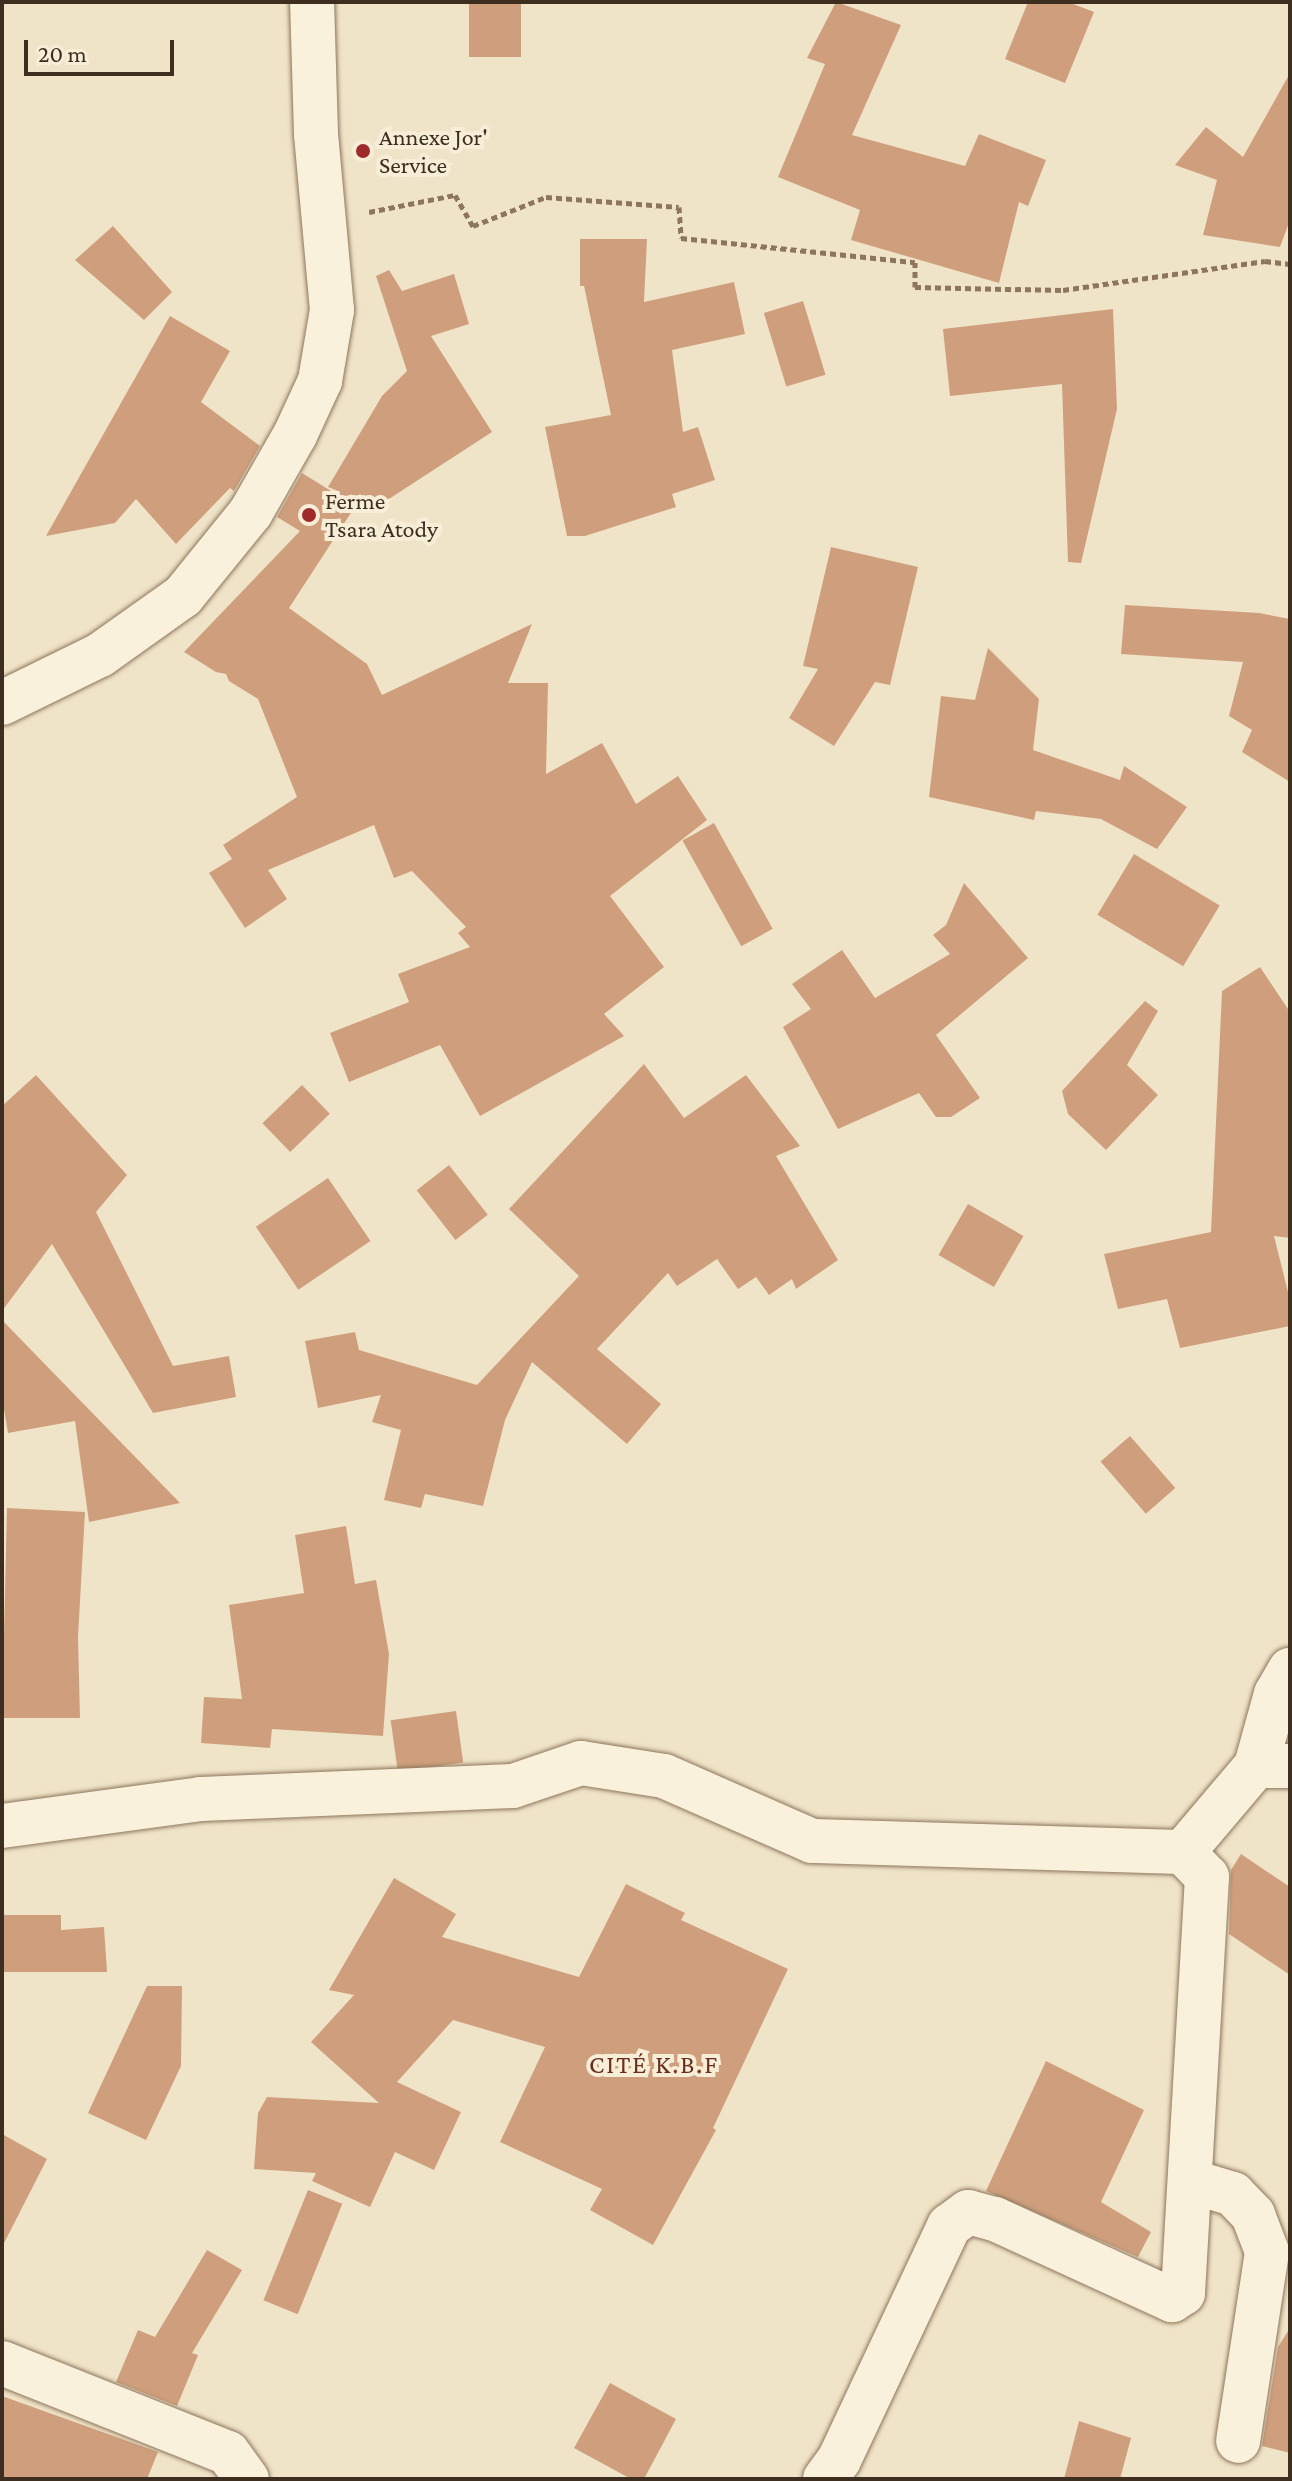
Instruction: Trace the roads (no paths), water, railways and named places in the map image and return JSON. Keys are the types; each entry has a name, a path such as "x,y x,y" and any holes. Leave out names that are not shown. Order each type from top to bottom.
{"street":[{"path":"2,703 100,655 183,596 251,512 295,435 320,381 332,310 316,134 312,2"},
{"path":"1183,1852 1273,1766 1276,1694 1290,1670"},
{"path":"2,1826 201,1799 513,1786 581,1763 664,1776 812,1841 1183,1852 1207,1877 1183,2293 1172,2300 995,2219 968,2212 949,2226 839,2460 825,2479"},
{"path":"1190,2181 1233,2194 1253,2215 1267,2252 1238,2441"},
{"path":"2,2363 228,2453 247,2479"}],"place":[{"name":"Annexe Jor' Service","path":"363,151"},
{"name":"Ferme Tsara Atody","path":"309,515"}],"district":[{"name":"CITÉ K.B.F","path":"654,2065"}]}
